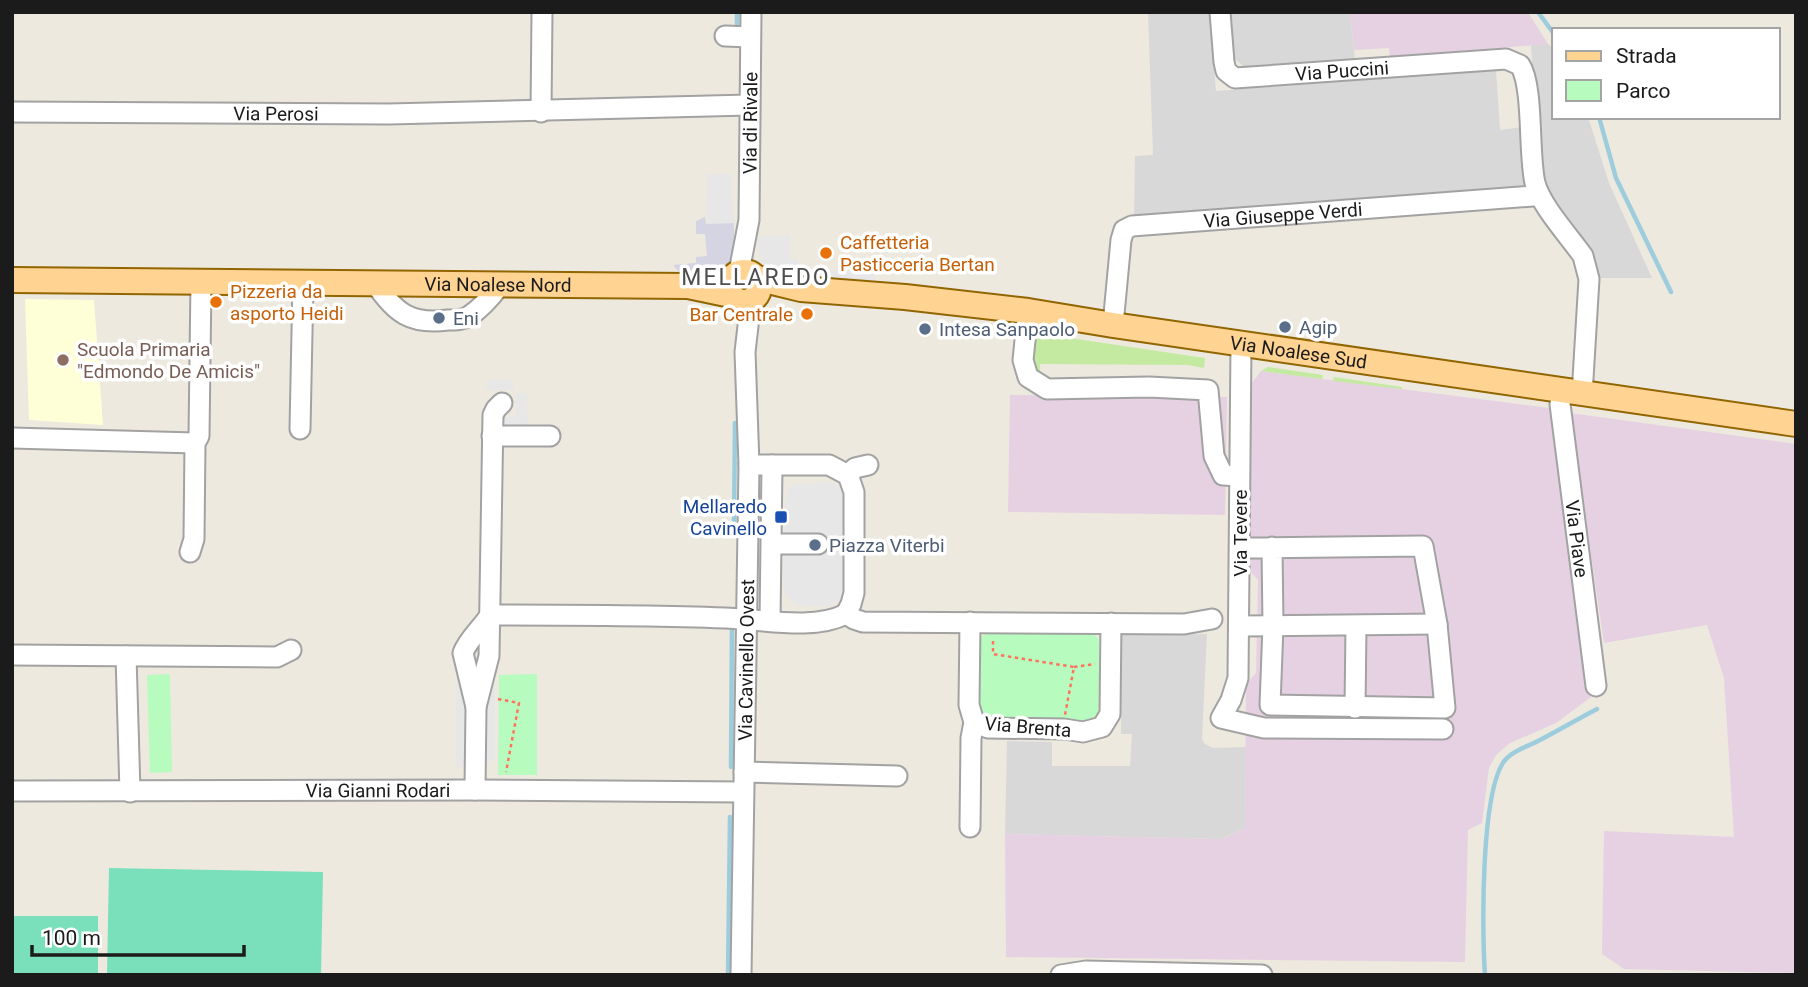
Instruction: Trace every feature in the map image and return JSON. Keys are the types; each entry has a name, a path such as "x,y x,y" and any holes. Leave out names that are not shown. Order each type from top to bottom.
{"main road":[{"name":"Via Noalese Nord","path":"12,280 744,287"},
{"name":"Via Noalese Sud","path":"744,287 905,297 1028,311 1113,326 1796,424"}],"street":[{"path":"541,112 542,12"},
{"name":"Via di Rivale","path":"744,287 748,233 751,12"},
{"name":"Via Puccini","path":"1220,12 1226,71 1235,78 1506,59 1520,65 1525,78 1531,153 1538,194"},
{"path":"725,36 750,37"},
{"name":"Via Perosi","path":"12,112 389,114 749,105"},
{"path":"1538,194 1583,256 1587,267 1589,279 1572,393"},
{"name":"Via Giuseppe Verdi","path":"1113,326 1121,240 1124,230 1132,226 1538,194"},
{"path":"190,552 194,539 195,443 199,436 201,281"},
{"path":"300,429 303,283"},
{"path":"375,284 390,305 416,321 466,318 485,304 500,285"},
{"name":"Via Cavinello Ovest","path":"741,975 749,465 744,287"},
{"path":"1028,311 1023,360 1028,377 1048,388 1149,387 1208,390 1213,456 1223,475 1239,476"},
{"name":"Via Tevere","path":"1241,344 1238,678 1231,700 1221,718 1264,728 1443,729"},
{"name":"Via Piave","path":"1572,393 1560,404 1596,686"},
{"path":"475,789 476,707 488,664 493,415 502,403"},
{"path":"492,436 550,436"},
{"path":"12,438 195,443"},
{"path":"490,615 818,622 834,620 846,614 854,593 855,492 848,475 829,465 749,465"},
{"path":"770,621 772,465"},
{"path":"848,475 855,468 868,465"},
{"path":"772,544 818,544"},
{"path":"1240,548 1272,547 1423,546 1437,624 1445,708 1270,705 1272,547"},
{"path":"846,614 863,622 1084,625 1193,624 1212,619"},
{"name":"Via Brenta","path":"970,622 969,705 974,722 971,738 970,827"},
{"name":"Via Brenta","path":"974,722 988,728 1064,729 1083,732 1102,727 1110,714 1111,623"},
{"path":"1240,626 1437,624"},
{"path":"1355,708 1356,626"},
{"path":"12,655 277,657 291,650"},
{"path":"127,656 130,792"},
{"name":"Via Gianni Rodari","path":"12,791 475,789 897,776"},
{"path":"1061,975 1086,971 1262,975"}],"path":[{"path":"992,630 993,654 1073,667 1102,663"},
{"path":"1064,722 1073,667"},
{"path":"498,699 519,703 505,775"}],"shaded area":[{"path":"1148,12 1209,12 1216,91 1496,70 1500,130 1522,127 1525,184 1134,215 1135,156 1153,155"},
{"path":"1229,12 1350,12 1355,61 1246,69 1233,57"},
{"path":"1350,12 1528,12 1548,44 1390,57 1389,48 1354,50"},
{"path":"1548,44 1552,47 1552,119 1589,119 1609,183 1652,278 1599,278 1586,248 1544,181 1537,138 1531,45"},
{"path":"707,174 731,174 734,223 706,224"},
{"path":"705,217 706,224 734,223 734,255 731,262 721,270 679,272 673,265 696,263 696,257 707,256 705,234 696,234 696,221"},
{"path":"790,235 790,259 798,259 799,269 876,272 875,282 797,279 768,273 759,254 758,237"},
{"name":"Scuola Primaria \"Edmondo De Amicis\"","path":"25,299 94,300 103,425 29,420"},
{"path":"1261,371 1549,408 1553,411 1591,697 1556,723 1510,743 1496,755 1489,768 1482,823 1468,830 1465,962 1006,957 1005,834 1223,839 1245,828 1246,684 1256,673 1258,580 1248,569 1249,387"},
{"path":"487,380 513,380 514,390 487,390"},
{"path":"516,393 527,393 528,427 499,428 499,417 516,417"},
{"path":"1010,395 1227,397 1225,515 1008,512"},
{"path":"1570,413 1796,444 1796,973 1624,969 1602,954 1604,831 1734,837 1724,678 1707,625 1604,643"},
{"name":"Piazza Viterbi","path":"834,483 844,490 847,505 845,588 840,600 829,606 797,605 788,598 783,586 785,501 788,489 796,484"},
{"path":"1207,634 1202,739 1213,748 1246,747 1245,828 1222,839 1005,834 1007,741 1052,742 1052,766 1130,766 1132,734 1121,734 1122,635"},
{"path":"456,684 467,684 467,767 456,767"},
{"path":"484,684 495,684 495,761 484,761"}],"green space":[{"path":"1036,333 1205,358 1204,368 1188,365 1040,364 1040,374 1032,370 1032,341"},
{"path":"1268,367 1323,375 1322,379 1261,371"},
{"path":"1334,377 1402,387 1402,389 1333,381"},
{"path":"987,633 1092,633 1101,646 1098,714 1092,720 1085,721 987,718 980,708 981,637"},
{"path":"170,674 172,772 150,773 147,675"},
{"path":"537,674 537,775 498,775 499,675"},
{"path":"109,868 323,872 321,975 107,975"},
{"path":"12,916 98,916 98,975 12,975"}],"waterway":[{"path":"737,12 737,29"},
{"path":"1538,12 1552,31"},
{"path":"1600,119 1616,178 1671,292"},
{"path":"734,525 735,423"},
{"path":"731,767 732,626"},
{"path":"1485,975 1483,928 1487,827 1498,773 1514,752 1597,709"},
{"path":"728,975 730,817"}],"place":[{"name":"Caffetteria Pasticceria Bertan","path":"826,253"},
{"name":"Pizzeria da asporto Heidi","path":"216,302"},
{"name":"Bar Centrale","path":"807,314"},
{"name":"Eni","path":"439,318"},
{"name":"Agip","path":"1285,327"},
{"name":"Intesa Sanpaolo","path":"925,329"},
{"name":"Scuola Primaria \"Edmondo De Amicis\"","path":"63,360"},
{"name":"Mellaredo Cavinello","path":"781,517"},
{"name":"Piazza Viterbi","path":"815,545"}],"district":[{"name":"MELLAREDO","path":"756,277"}]}
